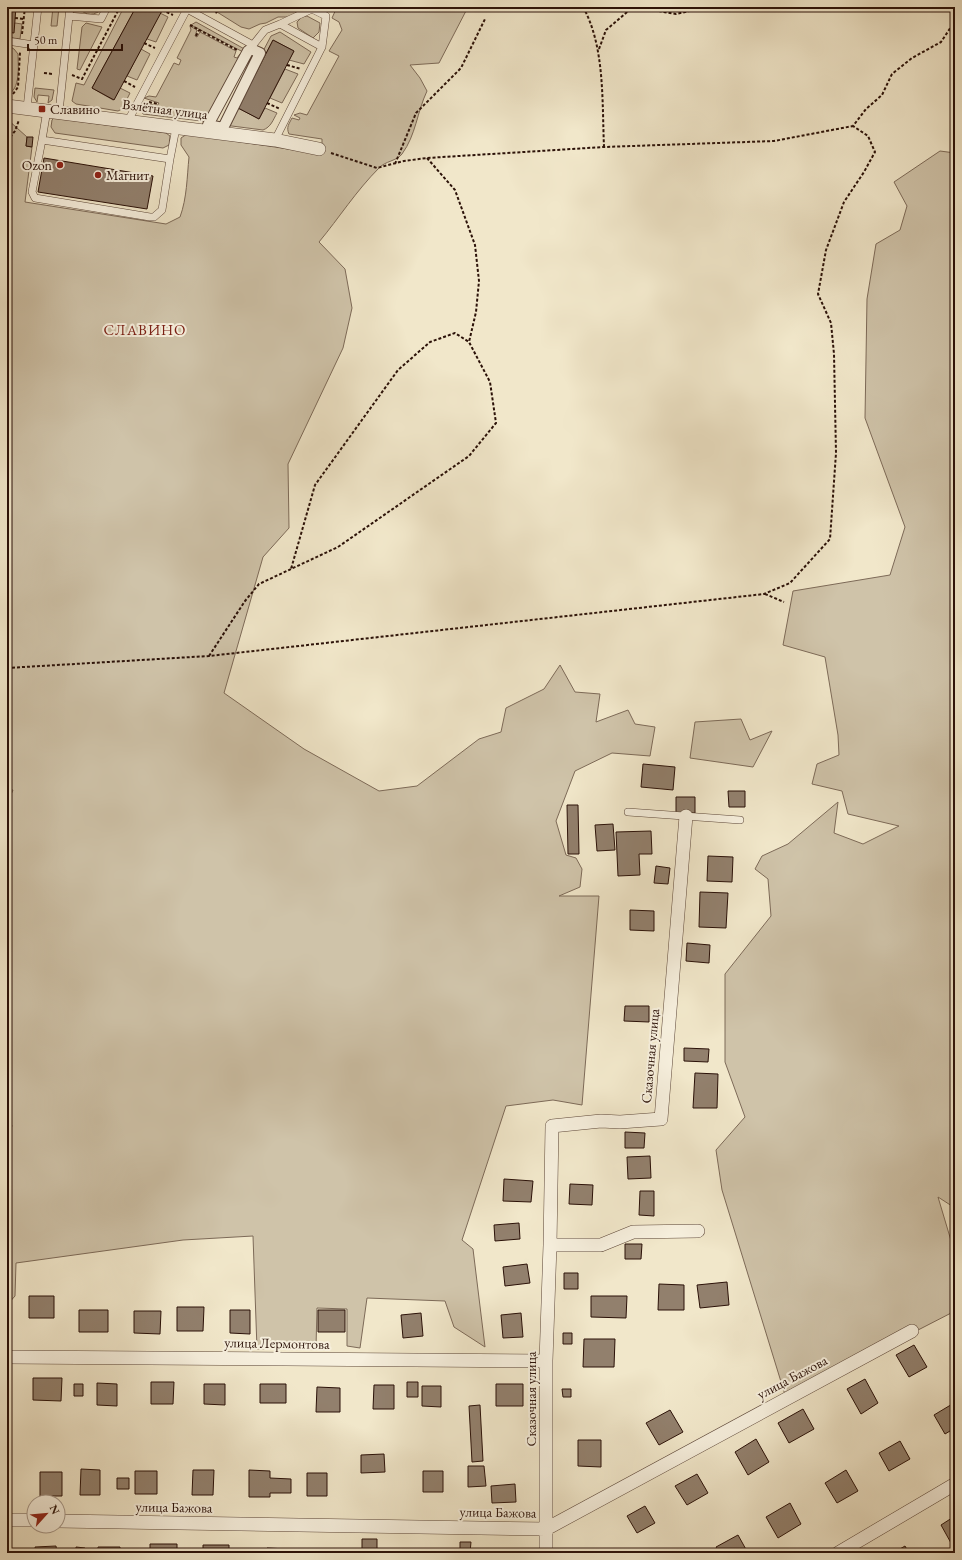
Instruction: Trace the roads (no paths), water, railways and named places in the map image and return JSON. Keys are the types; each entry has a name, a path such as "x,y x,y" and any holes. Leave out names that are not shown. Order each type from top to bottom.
{"street":[{"path":"251,49 260,53 223,128 208,125 246,55 251,49"},
{"name":"Взлётная улица","path":"8,101 26,108 275,140 319,149"},
{"name":"Сказочная улица","path":"546,1553 546,1361 552,1126 601,1121 620,1122 661,1119 686,816"},
{"path":"550,1245 601,1245 633,1232 698,1231"},
{"name":"улица Бажова","path":"66,1521 546,1528 912,1331"},
{"name":"улица Лермонтова","path":"7,1357 546,1361"},
{"path":"839,1553 955,1484"},
{"path":"7,1520 26,1520"}],"lane":[{"path":"26,108 38,7"},
{"path":"70,7 53,111 42,140 32,192 35,198 154,217 162,210 176,128"},
{"path":"69,16 102,19 107,7"},
{"path":"128,121 187,9 253,45 265,30 312,9 320,10 326,16 322,47 275,140"},
{"path":"280,24 322,47"},
{"path":"7,41 34,45"},
{"path":"42,140 170,159"},
{"path":"628,812 740,820"}],"waterway":[{"path":"10,1322 10,1346"},
{"path":"7,1510 8,1375"}],"place":[{"name":"Славино","path":"42,109"},
{"name":"Ozon","path":"60,165"},
{"name":"Магнит","path":"98,175"}],"district":[{"name":"СЛАВИНО","path":"145,330"}]}
